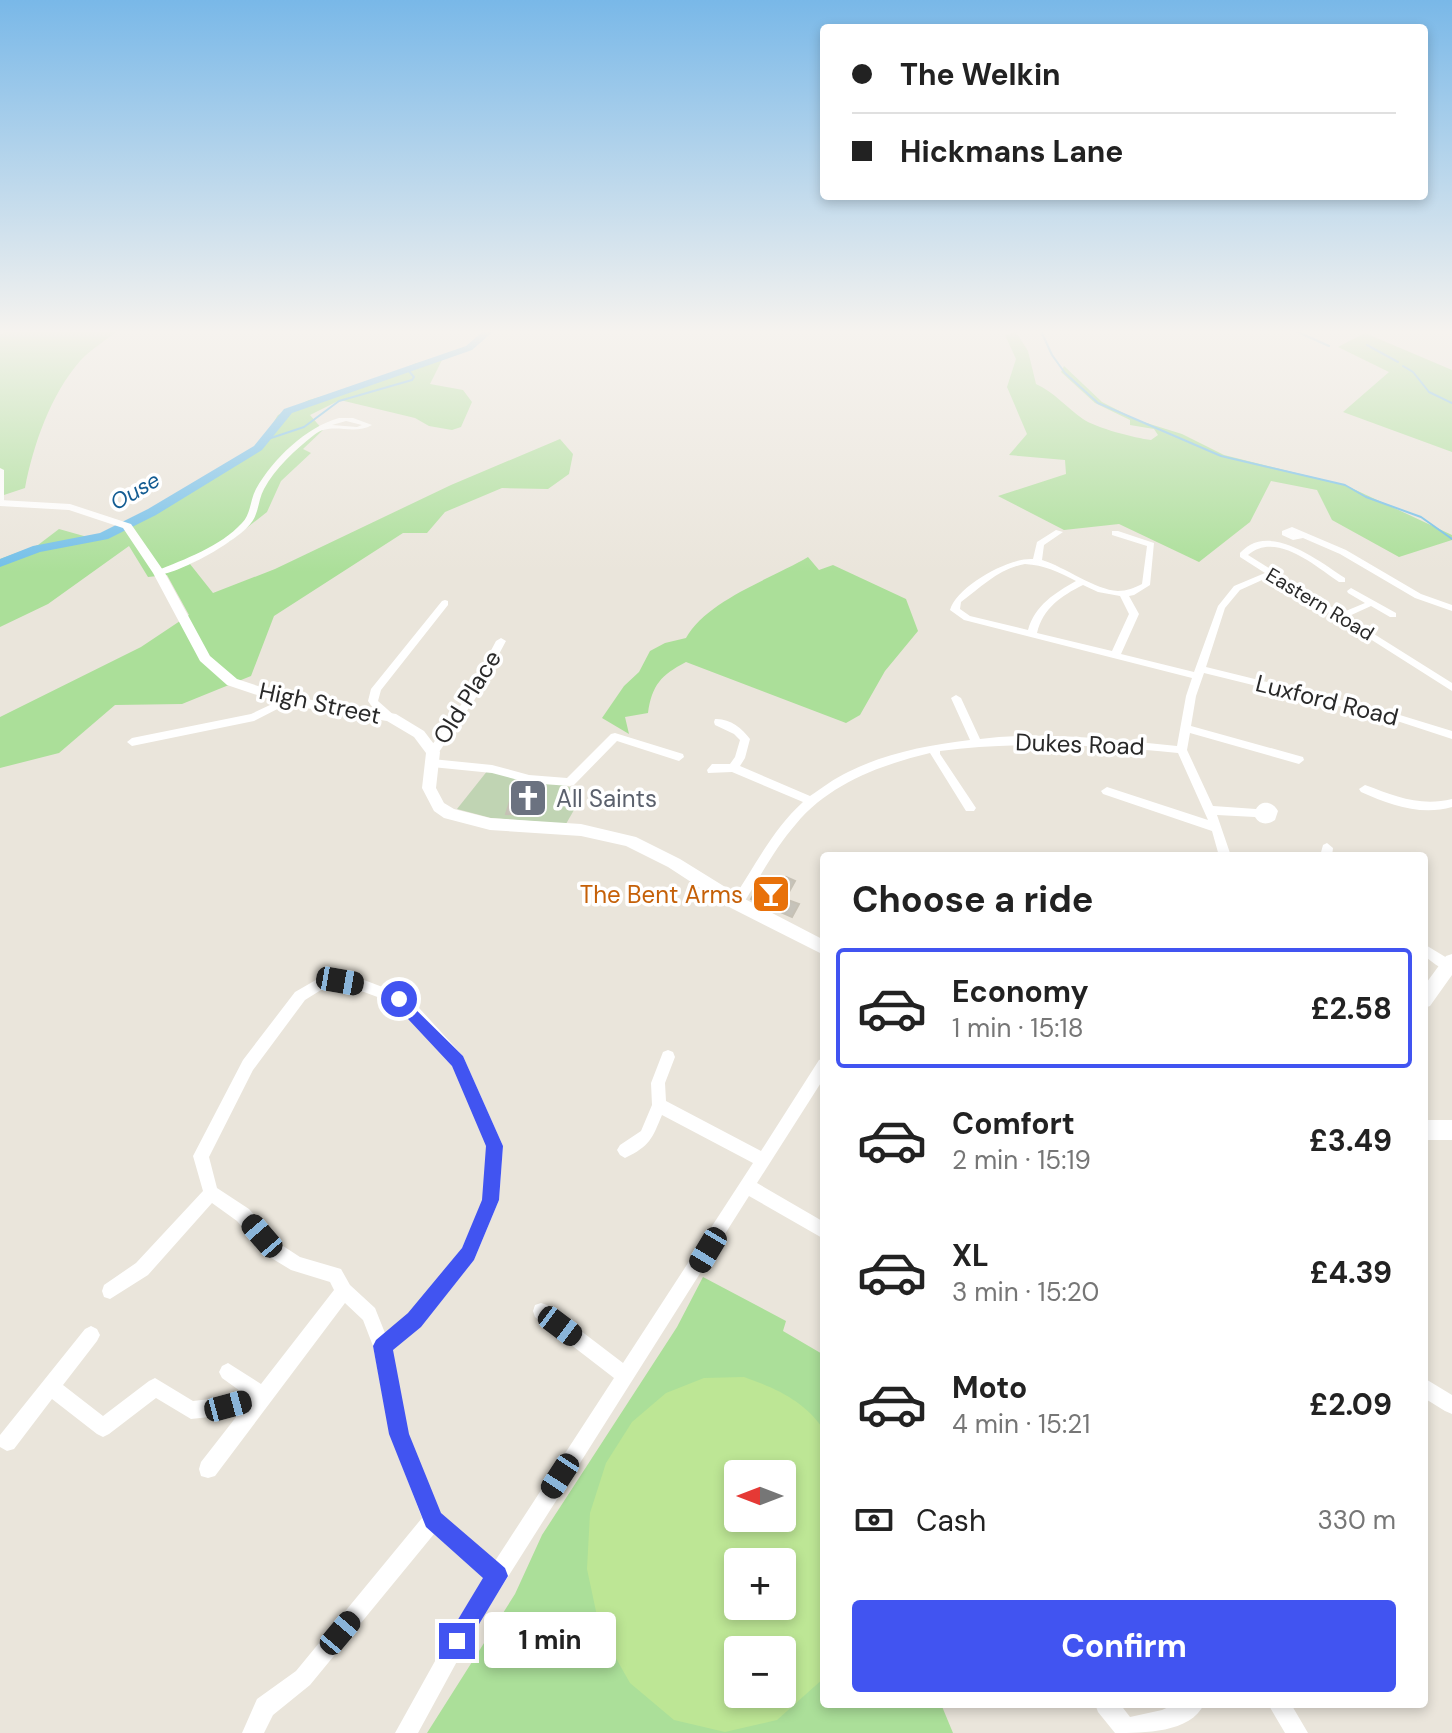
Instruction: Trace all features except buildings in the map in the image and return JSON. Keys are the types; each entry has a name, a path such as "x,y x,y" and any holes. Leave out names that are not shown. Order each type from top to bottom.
{"main road":[{"name":"High Street","path":"0,502 70,507 126,525 159,573 205,658 232,682 287,700 391,717 419,734 432,758"},
{"path":"432,758 429,788 439,807 449,814 490,824 581,830 630,841 674,863 737,903 820,946"},
{"path":"1428,994 1450,963"},
{"path":"1428,1130 1452,1130"}],"street":[{"path":"159,573 221,543 246,525 264,482 295,449 323,426"},
{"path":"0,470 0,502"},
{"path":"1059,532 1040,544 1037,561 1113,594 1136,593 1146,585 1151,545 1115,533"},
{"path":"1302,535 1343,552 1418,596 1452,608"},
{"name":"Eastern Road","path":"1342,580 1267,541 1250,546 1243,555 1452,688"},
{"name":"Luxford Road","path":"1037,561 1014,563 1001,569 957,601 955,610 967,618 1390,715 1452,735"},
{"path":"1224,852 1217,828 1182,750 1191,696 1221,608 1237,588 1269,574"},
{"path":"1032,633 1035,615 1049,601 1083,581"},
{"path":"1351,591 1393,615"},
{"path":"1116,654 1134,614 1124,595"},
{"path":"391,717 373,701 376,689 445,603"},
{"path":"1342,616 1371,603"},
{"name":"Old Place","path":"432,758 470,699 501,641"},
{"path":"956,698 976,742"},
{"path":"132,742 254,717 287,700"},
{"path":"719,722 738,731 745,739 740,758 733,768"},
{"path":"1186,728 1299,760"},
{"path":"432,758 529,779 570,782 615,737 679,757"},
{"name":"Dukes Road","path":"737,903 783,834 812,801 872,765 976,742 1067,741 1182,750"},
{"path":"931,751 970,808"},
{"path":"712,770 716,767 733,768 812,801"},
{"path":"1365,789 1392,801 1434,806 1452,803"},
{"path":"1107,791 1217,828"},
{"path":"1209,810 1259,813"},
{"path":"1428,951 1450,963"},
{"path":"382,1346 415,1320 468,1254 491,1200 495,1146 458,1061 404,1001 364,986 328,979 300,996 248,1065 201,1156 211,1193 243,1215 274,1250 297,1264 335,1275 344,1291 369,1314 382,1346 399,1434 433,1520 497,1576"},
{"path":"625,1150 646,1136 659,1105 658,1083 668,1057"},
{"path":"406,1733 447,1657 497,1576 820,1071"},
{"path":"659,1105 763,1160"},
{"path":"747,1186 820,1229"},
{"path":"110,1291 142,1269 211,1193"},
{"path":"208,1469 344,1291"},
{"path":"541,1311 625,1375"},
{"path":"7,1442 91,1335"},
{"path":"228,1372 263,1396"},
{"path":"51,1386 103,1428 155,1387 191,1410 228,1406 263,1396"},
{"path":"1428,1390 1451,1405"},
{"path":"253,1733 265,1707 303,1678 433,1520"},
{"path":"1109,1708 1126,1731 1165,1721 1189,1708"},
{"path":"1281,1708 1297,1733"}],"green space":[{"path":"0,410 50,410 25,488 4,495 0,488"},
{"path":"289,410 320,410 310,415 323,430 303,449 311,453 281,481 267,512 230,541 190,564 213,593 275,569 451,485 560,439 573,454 569,474 548,489 502,488 445,512 427,533 403,533 274,616 251,676 182,704 115,705 59,753 0,768 0,717 141,647 189,615 167,575 148,577 129,546 48,604 0,627 0,559 38,545 59,529 91,538 133,520 260,444 278,415"},
{"path":"381,410 469,410 461,427 452,430 429,426 415,418"},
{"path":"1017,410 1072,410 1089,422 1116,432 1151,440 1158,435 1154,429 1130,425 1130,420 1109,410 1117,410 1137,420 1182,434 1224,455 1345,485 1452,535 1452,540 1399,557 1332,520 1317,490 1271,481 1250,522 1199,562 1119,524 1064,530 998,496 1066,474 1065,460 1009,455 1027,434"},
{"path":"1452,410 1452,452 1343,412"},
{"path":"808,557 819,570 833,565 906,599 918,631 885,671 860,715 846,723 686,662 659,682 648,713 625,717 629,734 602,718 624,686 639,672 650,651 665,643 686,638 709,612 724,601"},
{"path":"488,770 559,782 583,794 566,824 491,818 457,809"},
{"path":"703,1277 786,1321 783,1331 820,1353 820,1708 943,1708 953,1733 427,1733 515,1594 542,1535 677,1327"},
{"path":"744,1377 799,1403 820,1425 820,1682 796,1703 796,1636 724,1636 724,1708 790,1708 777,1720 725,1732 674,1720 630,1683 600,1630 587,1569 590,1513 606,1463 632,1422 666,1393 704,1378"}],"waterway":[{"name":"Ouse","path":"0,563 37,549 104,536 152,512 258,448 291,410"},
{"path":"265,440 304,427 327,410"},
{"path":"1114,410 1221,456 1345,485 1366,497 1421,517 1452,539"}],"place":[{"name":"All Saints","path":"528,798"},
{"name":"The Bent Arms","path":"771,894"}],"route":[{"path":"399,999 458,1061 495,1146 491,1200 468,1254 415,1320 382,1346 399,1434 433,1520 497,1576 457,1641"}]}
